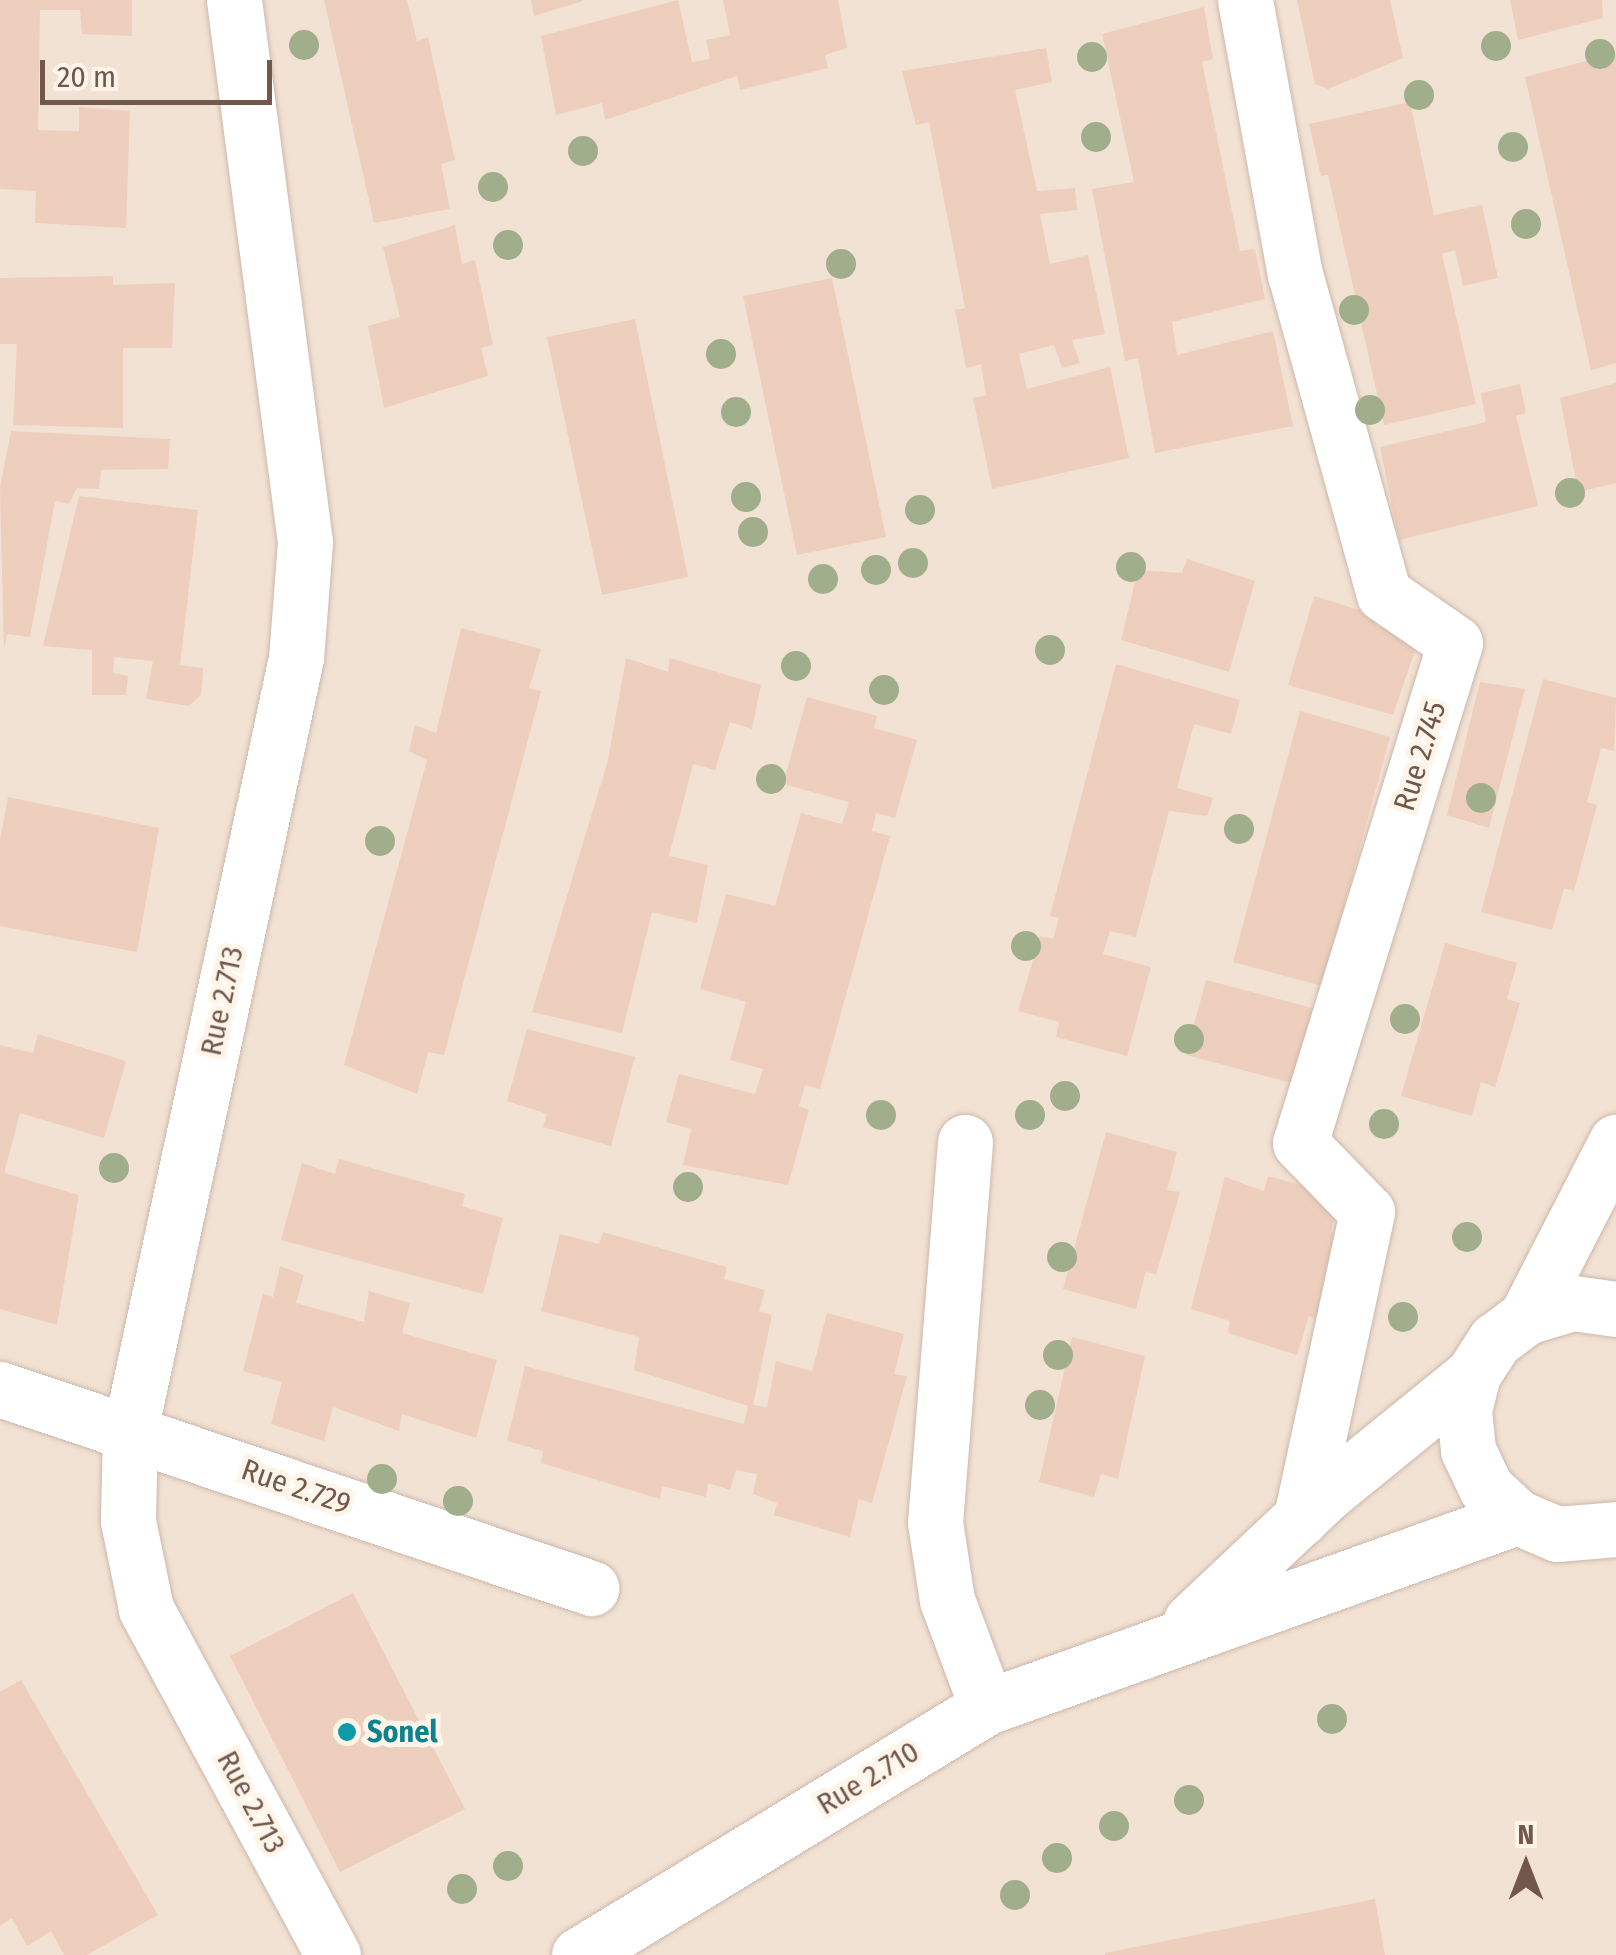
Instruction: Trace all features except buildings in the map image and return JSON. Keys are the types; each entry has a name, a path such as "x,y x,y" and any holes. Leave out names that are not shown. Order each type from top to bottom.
{"street":[{"name":"Rue 2.713","path":"234,0 306,542 296,658 130,1430 128,1521 146,1610 334,1955"},
{"name":"Rue 2.745","path":"1245,0 1295,274 1384,594 1455,642 1300,1144 1367,1212 1301,1518"},
{"path":"965,1142 935,1522 947,1600 987,1707"},
{"path":"1526,1317 1616,1142"},
{"path":"1611,1535 1557,1534 1517,1517 1486,1488 1468,1450 1464,1411 1473,1374 1495,1340 1526,1317 1573,1303 1616,1310"},
{"name":"Rue 2.710","path":"1174,1636 1301,1518 1473,1374"},
{"name":"Rue 2.729","path":"0,1390 130,1430 591,1588"},
{"name":"Rue 2.710","path":"579,1955 987,1707 1174,1636 1517,1517"}],"shaded area":[{"path":"0,0 1616,0 1616,1955 0,1955"}],"place":[{"name":"Sonel","path":"347,1732"}]}
